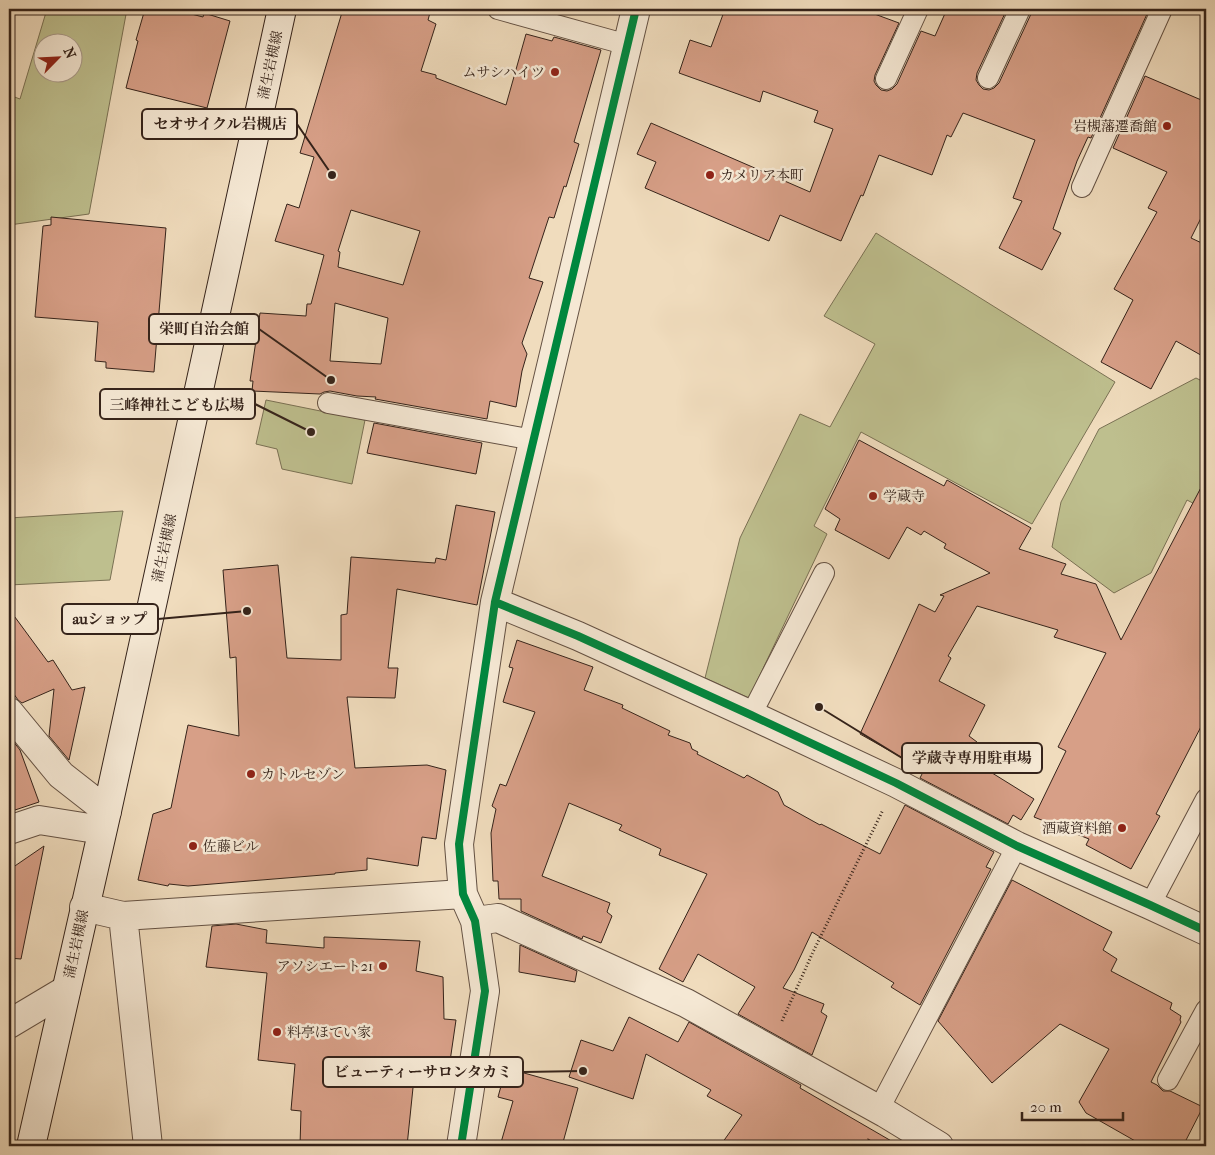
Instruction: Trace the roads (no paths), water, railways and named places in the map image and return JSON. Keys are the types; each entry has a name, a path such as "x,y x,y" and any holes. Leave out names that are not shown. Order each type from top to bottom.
{"street":[{"name":"蒲生岩槻線","path":"31,1146 282,9"},
{"path":"460,1146 485,991 475,921 463,894 459,844 495,602 636,9"},
{"path":"495,602 578,636 751,715 896,783 1017,846 1150,904 1206,931"},
{"path":"9,712 61,775 104,820"},
{"path":"9,830 39,820 104,820"},
{"path":"84,907 123,916 463,894"},
{"path":"123,916 148,1146"},
{"path":"475,921 498,918 686,1003 879,1109 939,1146"},
{"path":"9,1024 66,990"}],"lane":[{"path":"498,9 628,45"},
{"path":"886,79 918,9"},
{"path":"988,78 1020,9"},
{"path":"1082,187 1162,9"},
{"path":"328,403 534,440"},
{"path":"751,715 824,573"},
{"path":"1150,904 1206,799"},
{"path":"879,1109 1017,846"},
{"path":"1168,1080 1206,1010"}],"place":[{"name":"ムサシハイツ","path":"555,72"},
{"name":"岩槻藩遷喬館","path":"1167,126"},
{"name":"セオサイクル岩槻店","path":"332,175"},
{"name":"カメリア本町","path":"710,175"},
{"name":"栄町自治会館","path":"331,380"},
{"name":"三峰神社こども広場","path":"311,432"},
{"name":"学蔵寺","path":"873,496"},
{"name":"auショップ","path":"247,611"},
{"name":"学蔵寺専用駐車場","path":"819,707"},
{"name":"カトルセゾン","path":"251,774"},
{"name":"酒蔵資料館","path":"1122,828"},
{"name":"佐藤ビル","path":"193,846"},
{"name":"アソシエート21","path":"383,966"},
{"name":"料亭ほてい家","path":"277,1032"},
{"name":"ビューティーサロンタカミ","path":"583,1071"}]}
